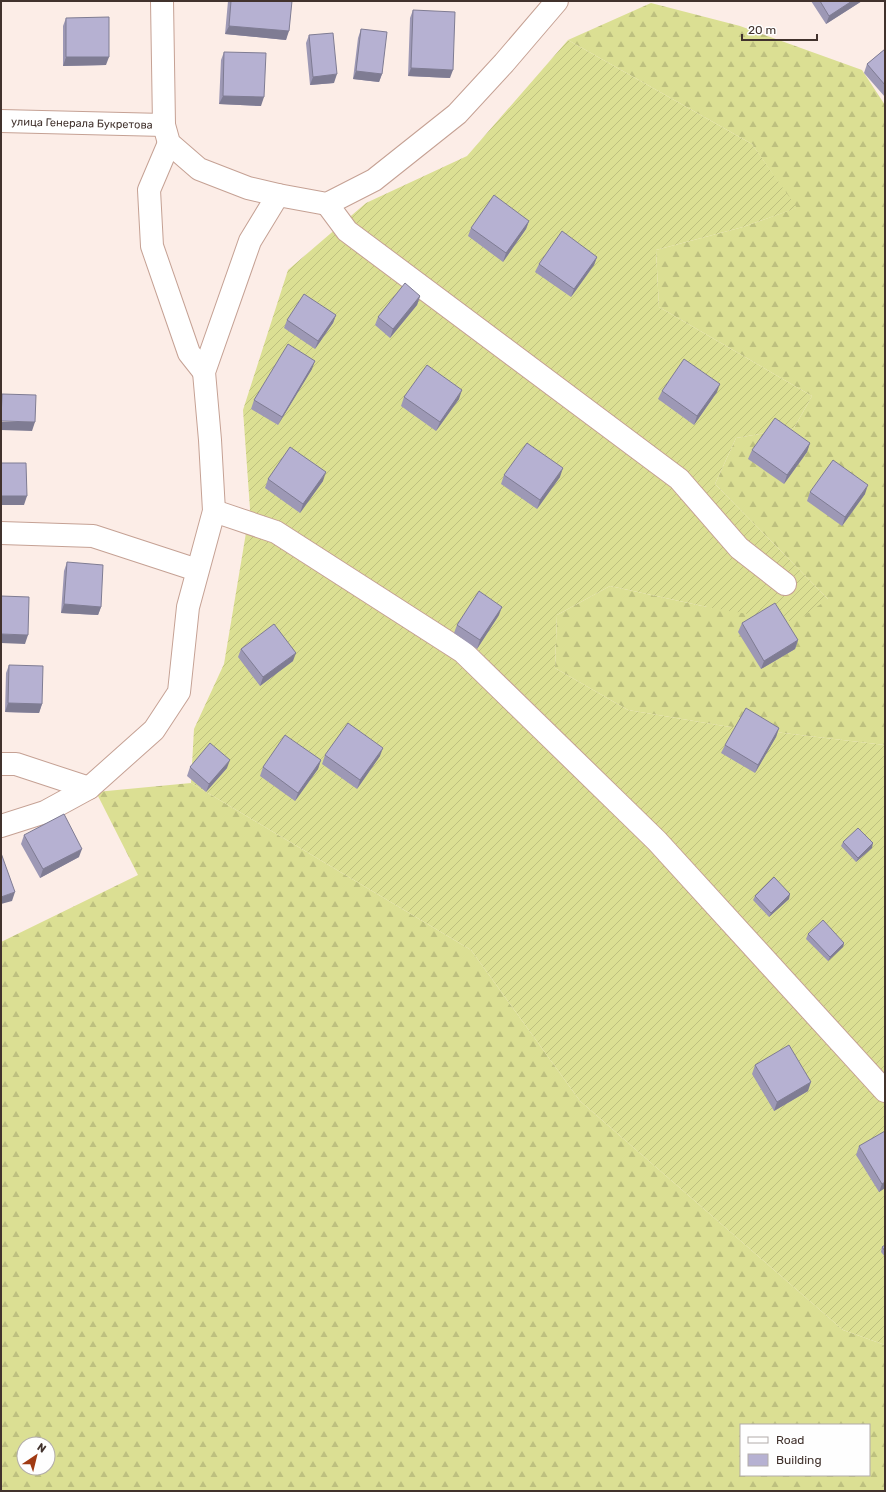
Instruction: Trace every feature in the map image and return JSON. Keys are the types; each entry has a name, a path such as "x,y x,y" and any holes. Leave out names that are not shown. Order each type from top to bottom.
{"street":[{"path":"162,1 166,134 149,190 152,246 189,354 204,372"},
{"path":"166,134 199,169 248,188 327,204 374,180 457,114 504,63 557,1"},
{"name":"улица Генерала Букретова","path":"1,121 166,134"},
{"path":"1,826 45,812 89,788 154,730 179,692 188,607 214,511 204,372 250,241 278,195"},
{"path":"327,204 347,231 678,479 739,548 785,584"},
{"path":"214,511 276,532 463,652 657,841 885,1091"},
{"path":"1,533 93,536 197,570"},
{"path":"1,764 16,764 89,788"}],"green space":[{"path":"651,3 740,26 862,70 885,105 885,745 724,726 628,710 555,668 557,615 610,586 707,607 828,599 715,484 736,438 794,428 812,396 659,307 656,250 743,227 796,208 752,144 568,40"},
{"path":"568,40 752,144 797,208 743,227 656,250 659,307 812,396 794,428 736,438 715,484 828,599 795,622 707,607 610,586 557,615 555,668 628,710 724,726 885,745 885,1345 843,1330 580,1101 471,950 191,783 194,729 224,664 250,509 243,410 288,270 366,203 467,156"},
{"path":"191,783 471,950 580,1101 843,1330 885,1345 885,1491 1,1491 1,942 138,875 96,792"}],"building":[{"path":"231,1 292,1 289,31 229,26"},
{"path":"820,1 852,1 829,16"},
{"path":"413,10 455,12 453,70 411,68"},
{"path":"109,17 109,57 66,57 66,18"},
{"path":"361,29 387,32 382,74 356,71"},
{"path":"333,33 337,74 313,77 309,35"},
{"path":"885,49 885,85 867,64"},
{"path":"224,52 266,53 264,97 223,96"},
{"path":"494,195 529,221 506,253 471,228"},
{"path":"562,231 597,257 574,289 539,264"},
{"path":"405,283 420,296 393,329 378,317"},
{"path":"304,294 336,315 318,341 287,320"},
{"path":"288,344 315,361 282,417 254,400"},
{"path":"684,359 720,384 697,416 662,391"},
{"path":"427,365 462,390 440,422 404,397"},
{"path":"2,394 36,395 35,422 1,421"},
{"path":"775,418 810,443 787,475 752,450"},
{"path":"527,443 563,468 540,500 504,475"},
{"path":"290,447 326,472 303,504 268,479"},
{"path":"833,460 868,485 845,517 810,492"},
{"path":"1,463 26,463 27,496 1,496"},
{"path":"67,562 103,565 101,607 64,604"},
{"path":"479,591 502,607 480,640 457,625"},
{"path":"1,596 29,597 28,635 1,634"},
{"path":"775,603 798,640 764,661 742,623"},
{"path":"274,624 296,653 263,677 241,649"},
{"path":"9,665 43,666 42,704 8,703"},
{"path":"746,708 779,728 758,765 725,745"},
{"path":"348,723 383,748 360,780 325,755"},
{"path":"285,735 321,760 298,793 263,767"},
{"path":"210,743 230,760 209,784 190,767"},
{"path":"64,814 82,849 43,869 24,835"},
{"path":"858,828 873,843 858,858 843,842"},
{"path":"1,853 15,892 1,897"},
{"path":"774,877 790,894 771,913 755,896"},
{"path":"823,920 844,943 830,957 808,934"},
{"path":"789,1045 811,1082 777,1102 755,1065"},
{"path":"885,1131 885,1182 882,1184 859,1146"}]}
